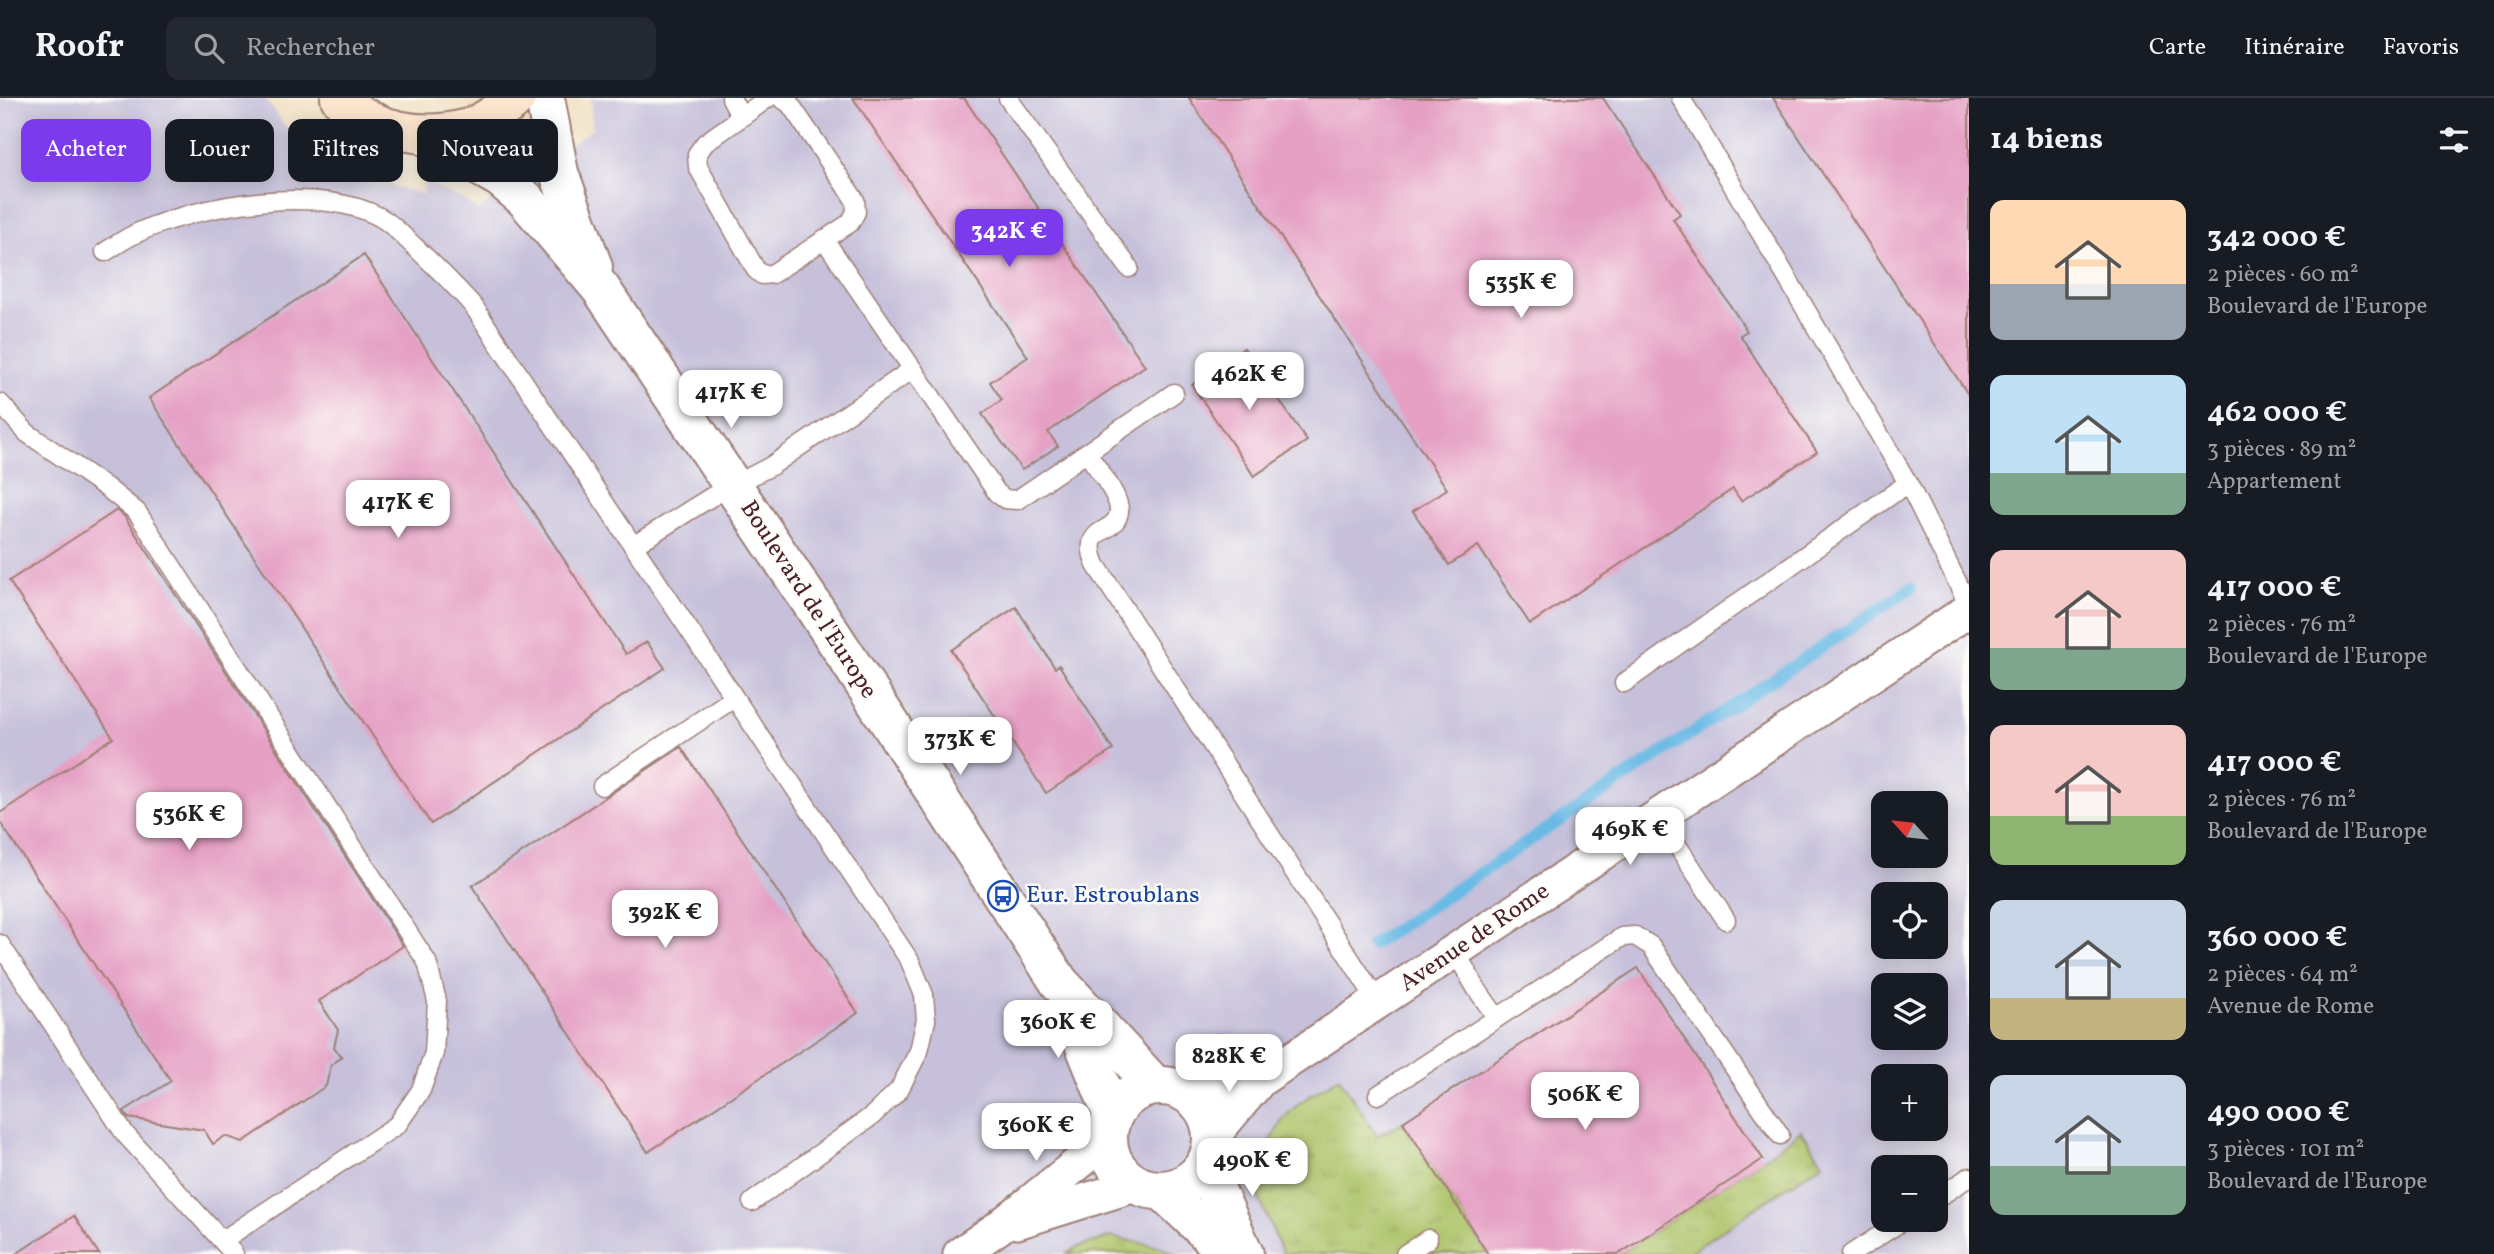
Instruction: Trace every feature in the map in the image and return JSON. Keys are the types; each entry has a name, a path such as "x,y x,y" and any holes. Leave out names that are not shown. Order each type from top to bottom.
{"main road":[{"path":"340,98 348,107 384,127 417,134"},
{"path":"484,119 516,98"}],"street":[{"name":"Boulevard de l'Europe","path":"545,98 559,173 601,289"},
{"name":"Boulevard de l'Europe","path":"505,182 525,199 601,289 1059,982 1169,1088"},
{"name":"Avenue de Rome","path":"1208,1151 1260,1080 1969,608"},
{"name":"Boulevard de l'Europe","path":"1059,982 1110,1128"},
{"name":"Avenue de Rome","path":"1169,1088 1260,1080"},
{"path":"960,1254 998,1228 1110,1128 1123,1101 1137,1091 1169,1088 1195,1099 1204,1110 1210,1123 1208,1151 1194,1178 1180,1187 1149,1188 998,1228"},
{"path":"1110,1128 1109,1154 1115,1167 1149,1188 1229,1254"},
{"path":"1208,1151 1244,1254"}],"lane":[{"path":"731,98 741,117"},
{"path":"768,98 705,143 697,155 698,167 756,270 762,275 772,274 850,223 856,212 855,200 790,104 781,98"},
{"path":"1008,98 1129,268"},
{"path":"1681,98 1908,483 1969,608"},
{"path":"105,252 138,232 212,209 253,202 324,201 365,211 386,221 452,281 474,307 910,961 924,995 926,1020 919,1051 899,1090 873,1116 752,1202"},
{"path":"824,239 996,493 1005,499 1017,500 1174,393"},
{"path":"633,546 689,509 771,466 913,369"},
{"path":"0,403 27,433 137,512 427,962 437,1001 434,1053 422,1090 397,1125 229,1247 125,1134 0,944"},
{"path":"1087,453 1117,499 1119,510 1116,520 1093,538 1090,550 1096,565 1378,1002"},
{"path":"1624,683 1908,483"},
{"path":"602,786 734,698"},
{"path":"1658,816 1726,919"},
{"path":"1378,1095 1622,937 1635,936 1651,946 1780,1135"},
{"path":"1455,950 1476,988 1497,1017"},
{"path":"1948,1191 1969,1177"},
{"path":"1851,1254 1885,1232"},
{"path":"1405,1254 1428,1238"}],"shaded area":[{"path":"0,98 265,98 288,129 288,182 379,182 422,194 425,182 463,200 478,211 518,182 558,182 558,153 592,129 591,98 1969,98 1969,1254 0,1254"}],"green space":[{"path":"1339,1077 1377,1136 1403,1122 1488,1254 1283,1254 1258,1196 1264,1155 1282,1120 1298,1104"},
{"path":"1801,1130 1823,1163 1687,1254 1619,1254 1763,1159"},
{"path":"1111,1237 1161,1247 1175,1254 1067,1254 1078,1247"}],"building":[{"path":"853,98 964,98 1145,366 1048,432 1058,446 1022,470 982,414 1002,400 990,382 1028,357"},
{"path":"1189,98 1603,98 1680,214 1673,219 1747,331 1740,335 1817,452 1741,501 1733,489 1530,624 1478,546 1449,565 1413,511 1447,489"},
{"path":"1773,98 1969,98 1969,396"},
{"path":"364,255 626,654 647,642 665,668 431,824 149,398"},
{"path":"1244,348 1307,441 1254,476 1192,385"},
{"path":"117,510 124,516 403,946 319,1001 338,1030 334,1047 342,1057 331,1065 326,1086 243,1142 225,1136 213,1144 204,1130 128,1118 124,1111 171,1081 0,822 0,813 113,738 9,581"},
{"path":"1016,607 1055,668 1059,665 1113,750 1046,793 951,650"},
{"path":"681,747 858,1013 648,1152 472,886"},
{"path":"1638,968 1763,1159 1619,1254 1488,1254 1403,1122"},
{"path":"74,1216 99,1254 16,1254"}],"waterway":[{"path":"1372,945 1911,588"}],"place":[{"name":"Eur. Estroublans","path":"1003,896"}]}
